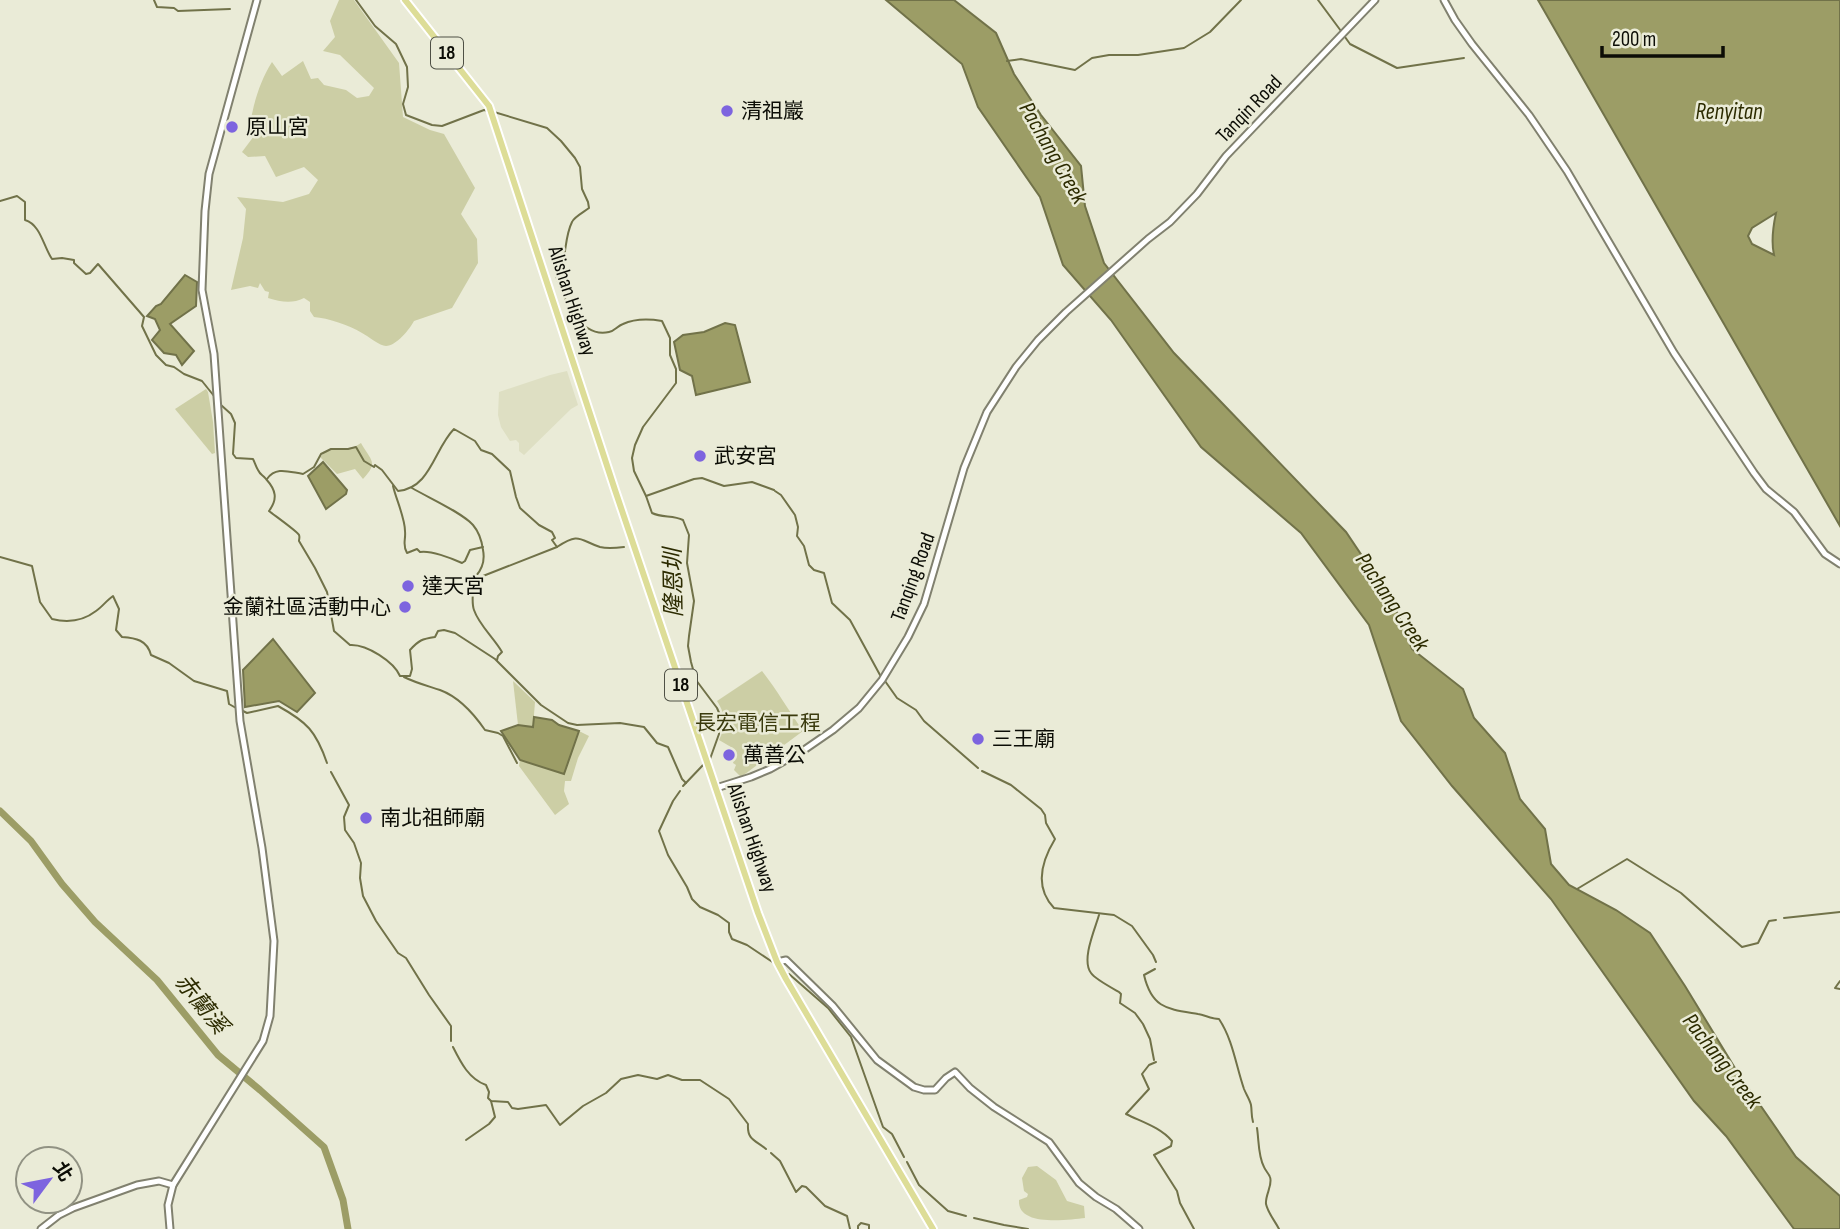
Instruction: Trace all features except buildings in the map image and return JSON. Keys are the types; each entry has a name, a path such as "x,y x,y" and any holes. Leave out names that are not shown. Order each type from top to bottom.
{"main road":[{"name":"Alishan Highway","path":"405,0 491,110 619,503 777,962 933,1229"}],"street":[{"path":"170,1229 168,1205 173,1185 259,1048 270,1016 274,941 260,836 240,720 214,354 202,290 207,181 257,0"},
{"name":"Tanqin Road","path":"1066,312 1170,222 1197,194 1226,156 1375,0"},
{"path":"1444,0 1472,44 1529,115 1567,171 1674,353 1754,473 1766,489 1794,512 1825,554 1840,564"},
{"name":"Tanqing Road","path":"716,788 751,778 804,750 859,708 882,680 924,604 964,468 987,412 1038,340 1066,312"},
{"path":"777,962 786,960 822,994 873,1057 914,1087 928,1091 937,1088 955,1072 994,1107 1049,1142 1079,1183 1139,1229"},
{"path":"41,1229 73,1208 137,1185 159,1181 173,1185"}],"shaded area":[{"path":"567,371 578,405 524,455 519,451 519,443 516,440 510,441 501,427 498,415 499,392"}],"green space":[{"path":"339,0 354,0 399,63 403,117 444,134 475,188 461,214 477,239 478,263 452,308 414,321 398,340 386,346 345,325 314,317 310,311 310,302 304,298 286,302 268,298 269,292 265,291 260,283 258,288 250,286 231,290 243,238 246,209 237,197 283,202 309,194 318,180 304,167 276,177 265,156 248,157 242,152 254,136 251,119 257,93 272,62 282,76 303,61 311,79 318,78 324,85 346,90 357,98 369,96 374,88 340,55 323,51 335,37 330,21"},
{"path":"206,389 213,422 215,453 212,454 175,409"},
{"path":"361,443 372,461 371,469 363,479 355,469 337,474 320,457 330,450 350,448"},
{"name":"長宏電信工程","path":"762,671 803,731 741,777 734,770 736,751 719,740 724,720 717,701"},
{"path":"513,681 535,702 533,727 518,725"},
{"path":"579,731 589,736 571,781 565,781 564,791 569,804 555,815 519,766 520,760 564,774"},
{"path":"1037,1166 1056,1180 1067,1201 1084,1206 1085,1218 1044,1220 1034,1218 1021,1209 1019,1200 1028,1194 1024,1191 1022,1178 1028,1167"}],"water":[{"name":"Pachang Creek","path":"886,0 954,0 996,33 1014,74 1041,115 1081,166 1085,206 1104,263 1174,353 1346,532 1393,602 1412,649 1463,689 1474,718 1505,753 1520,799 1545,829 1551,864 1569,885 1616,910 1650,933 1738,1073 1796,1157 1840,1196 1840,1229 1794,1229 1726,1136 1694,1101 1551,899 1452,786 1401,721 1369,625 1301,533 1201,447 1111,320 1063,265 1040,197 978,107 962,64"},
{"name":"Renyitan","path":"1538,0 1840,0 1840,526","holes":["1776,213 1773,240 1774,255 1752,244 1748,236 1752,228"]},
{"path":"185,275 197,282 196,306 170,324 194,351 182,365 176,355 164,353 152,340 160,330 155,319 147,316 161,304"},
{"path":"725,323 735,325 750,382 696,395 692,376 680,370 674,342 683,335 704,332"},
{"path":"323,462 347,490 346,494 326,509 308,476"},
{"path":"273,639 315,693 297,712 279,701 245,707 243,670"},
{"path":"534,717 552,720 579,731 564,774 520,760 501,731 518,725 533,727"}],"waterway":[{"path":"154,0 157,7 174,8 178,11 230,9"},
{"name":"隆恩圳","path":"356,0 375,26 396,44 407,67 408,87 403,104 406,115 442,126 484,110 488,111"},
{"path":"1007,61 1021,59 1075,70 1092,58 1184,48 1210,32 1241,0"},
{"path":"1318,0 1341,31"},
{"path":"1345,37 1350,44 1397,68 1464,58"},
{"name":"隆恩圳","path":"494,112 547,128 561,141 580,167 582,189 589,208 572,222 562,264 556,276 568,305 581,323 599,332 611,331 632,321 662,321 670,338 670,355 676,369 676,383 643,427 632,458 634,471 652,513 683,520 689,535 687,563 694,601 688,646 696,680 720,715 719,734 710,759"},
{"path":"0,201 17,196 25,202 25,220 35,226 52,259 74,260 86,274 98,264 144,317 142,326 156,355 166,365 202,381 214,396"},
{"path":"221,405 231,414 235,423 233,454 236,458 253,459 259,472 272,487 275,499 269,511 299,535 299,541 327,592 334,631 350,645 372,651 392,665 400,676 410,676 410,650 413,647 421,640 435,637 438,631 455,633 495,659 541,705 568,723 620,723 644,727 657,743 668,747 686,783"},
{"path":"267,479 279,471 303,474 314,467 321,454 331,449 356,447 364,461 382,470 398,491 418,483 454,429 475,441 481,450 492,454 510,471 520,508 539,525 552,532 555,538 552,540 557,547 575,539 603,548 624,547"},
{"path":"646,496 702,478 724,486 752,482 774,490"},
{"path":"393,486 404,520 404,545 407,553 417,549 462,563 470,550 483,547"},
{"path":"412,488 461,515 475,528 481,540 484,557 476,576"},
{"path":"775,491 795,515 797,536 804,546 809,565 824,573 832,603 850,620 880,675"},
{"path":"497,660 502,652 476,616 473,589 467,578 483,576 557,547"},
{"path":"0,557 32,566 40,602 52,619 81,619 113,596 119,609 116,630 122,637 140,641 147,646 151,655 169,663 194,681 227,691 229,704 236,708"},
{"path":"404,677 447,693 460,702 485,730 503,736 517,763"},
{"path":"885,681 897,698 916,710 924,721 978,768"},
{"path":"243,711 247,713 278,706 288,712 314,735 327,763"},
{"name":"隆恩圳","path":"683,786 704,764"},
{"path":"982,771 1011,785 1045,815 1046,823 1055,839 1043,865 1042,883 1054,908 1114,915 1132,926 1156,962"},
{"path":"331,772 349,805 344,817 345,830 354,843 361,863 363,896 376,921 398,953 406,958 451,1026 451,1041"},
{"name":"隆恩圳","path":"680,791 659,831 668,855 692,899 700,907 729,923 732,939 747,945 774,963"},
{"name":"赤蘭溪","path":"0,811 31,841 62,884 95,922 157,980 218,1055 324,1147 343,1200 348,1229"},
{"path":"1577,889 1627,859 1681,893 1742,947 1758,943 1769,921 1776,920"},
{"path":"1784,918 1840,912"},
{"path":"1099,915 1090,944 1088,967 1096,978 1121,994 1120,1003 1135,1013 1143,1024 1150,1039 1154,1060"},
{"path":"1155,969 1144,975 1147,986 1157,1001 1170,1008 1219,1019 1234,1053 1250,1103 1253,1122"},
{"name":"隆恩圳","path":"789,974 828,1008 851,1037 883,1127 892,1134 904,1157"},
{"path":"1840,981 1835,988 1840,989"},
{"path":"453,1047 470,1075 486,1085 491,1101 508,1102 512,1108 518,1109 546,1105 560,1125 583,1106 606,1093 621,1079 638,1075 657,1079 668,1075 682,1080 700,1080 729,1099 748,1124 750,1137 766,1149"},
{"path":"1156,1062 1149,1065 1142,1074 1149,1089 1126,1114 1156,1128 1172,1141 1171,1146 1154,1155 1177,1191 1180,1203 1194,1229"},
{"path":"466,1140 495,1117 491,1101"},
{"path":"1257,1128 1261,1158 1271,1180 1266,1204 1279,1229"},
{"path":"771,1153 780,1161 796,1192 802,1186 806,1187 825,1206 847,1216 850,1229"},
{"name":"隆恩圳","path":"907,1162 919,1185 948,1211 966,1216"},
{"name":"隆恩圳","path":"974,1218 1028,1229"},
{"path":"858,1229 861,1223 869,1225 869,1229"}],"place":[{"name":"清祖巖","path":"727,111"},
{"name":"原山宮","path":"232,127"},
{"name":"武安宮","path":"700,456"},
{"name":"達天宮","path":"408,586"},
{"name":"金蘭社區活動中心","path":"405,607"},
{"name":"三王廟","path":"978,739"},
{"name":"萬善公","path":"729,755"},
{"name":"南北祖師廟","path":"366,818"}]}
